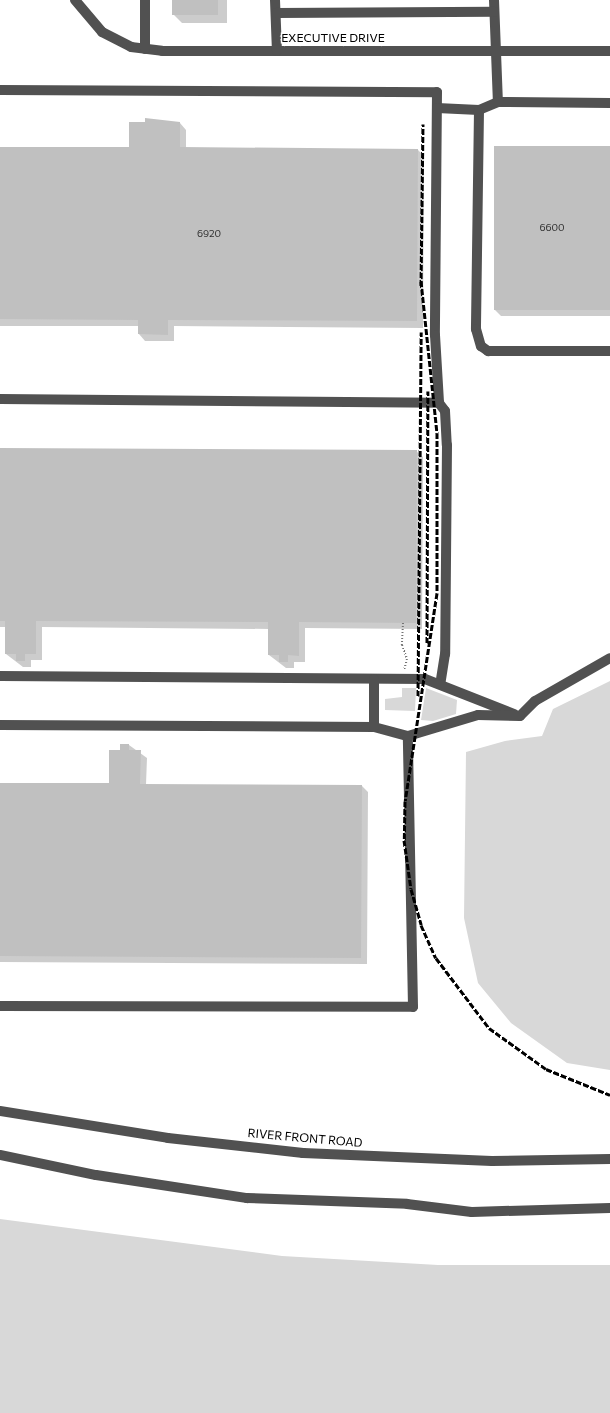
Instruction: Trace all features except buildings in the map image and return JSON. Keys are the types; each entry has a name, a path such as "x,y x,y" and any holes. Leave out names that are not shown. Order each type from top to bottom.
{"street":[{"name":"EXECUTIVE DRIVE","path":"75,0 102,32 131,47 145,49 276,51 610,51"},
{"path":"145,0 145,49"},
{"path":"275,0 276,51"},
{"path":"494,0 498,102"},
{"path":"276,13 494,12"},
{"path":"0,90 437,92 436,335 439,403 445,411 447,445 445,654 440,684"},
{"path":"436,108 479,110 498,102 610,103"},
{"path":"479,110 476,329 481,346 488,351 610,351"},
{"path":"0,398 439,403"},
{"path":"0,725 374,727 408,736 478,715 520,716 536,701 610,658"},
{"path":"0,676 426,679 520,716"},
{"path":"374,679 374,727"},
{"path":"0,1006 413,1007 408,736"},
{"name":"RIVER FRONT ROAD","path":"0,1111 168,1138 303,1153 492,1161 610,1159"},
{"path":"0,1155 248,1198 407,1204 472,1212 610,1208"}],"path":[{"path":"403,623 402,645 407,659 404,679"}],"shaded area":[{"path":"610,681 610,1070 567,1063 511,1023 478,983 464,918 466,752 505,741 542,736 553,709"},
{"path":"402,688 416,688 415,711 385,710 385,699 402,697"},
{"path":"426,688 457,700 456,714 433,721 421,720"},
{"path":"0,1219 282,1256 438,1265 610,1265 610,1413 0,1413"}],"railway":[{"path":"421,286 423,124"},
{"path":"421,281 437,433 437,593 405,801 404,840 411,889 421,925 436,958 489,1028 546,1069 610,1095"},
{"path":"418,696 421,332"},
{"path":"427,643 428,391"}]}
